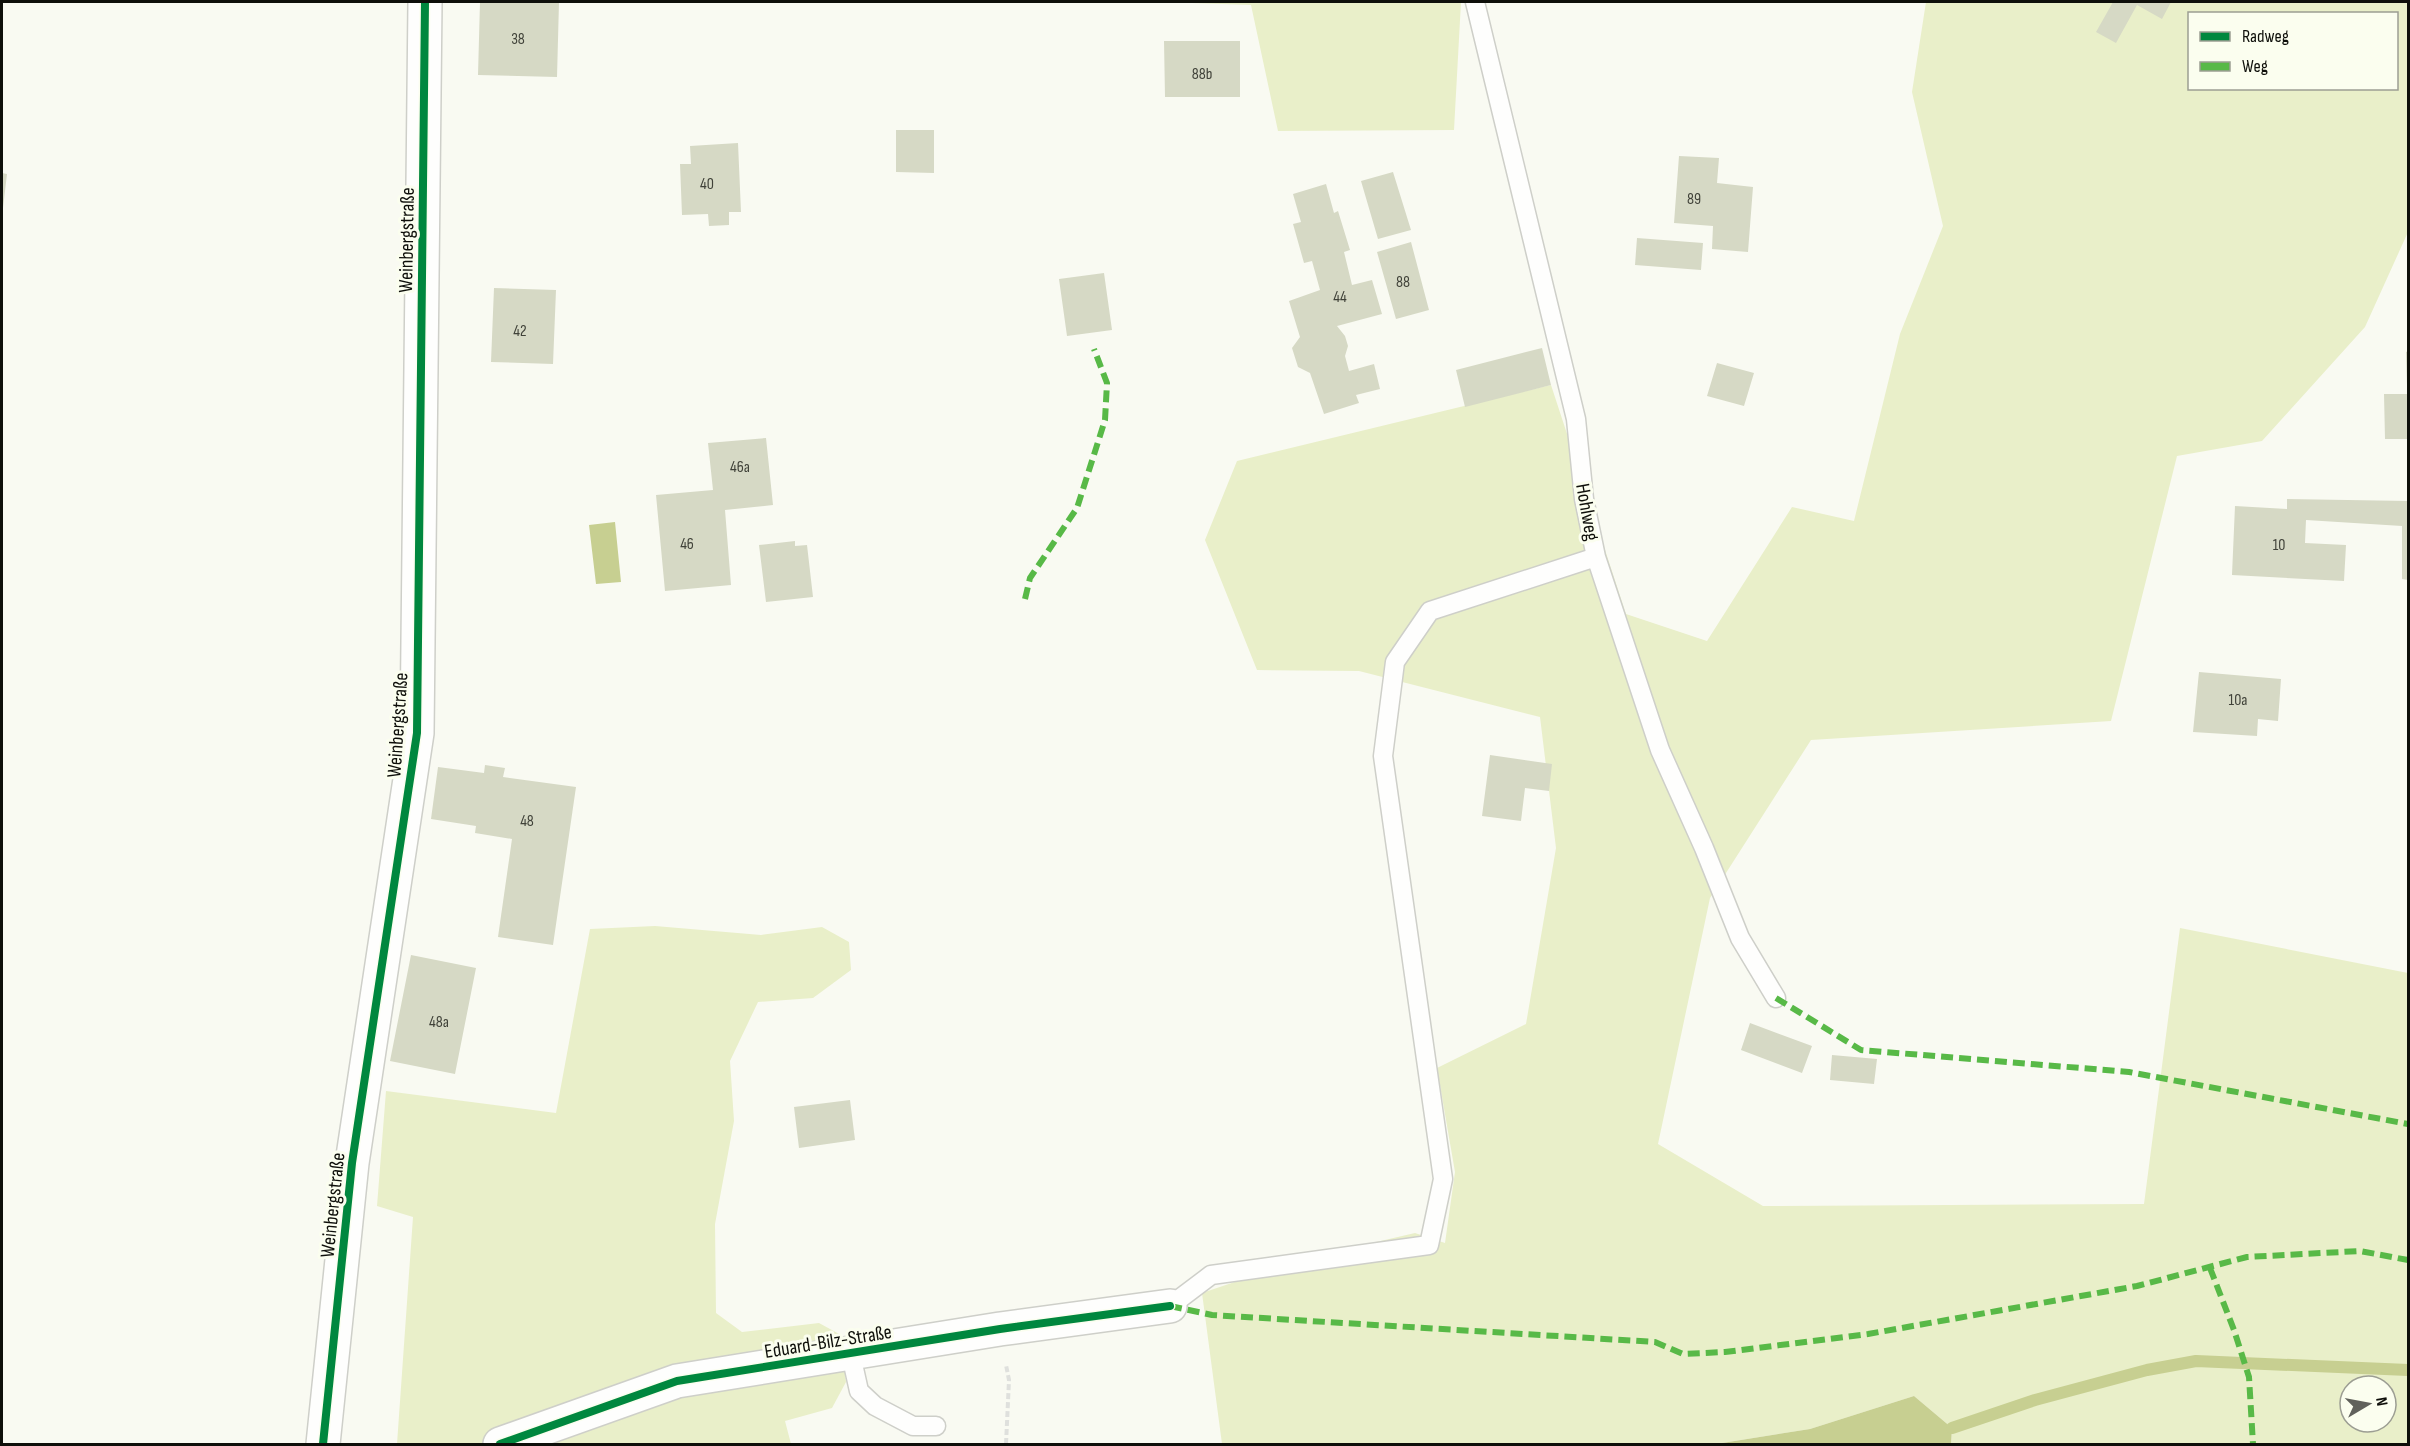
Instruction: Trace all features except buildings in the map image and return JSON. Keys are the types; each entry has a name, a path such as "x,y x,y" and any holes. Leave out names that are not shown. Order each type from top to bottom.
{"street":[{"name":"Weinbergstraße","path":"323,1444 352,1163 417,733 425,2"},
{"name":"Eduard-Bilz-Straße","path":"500,1444 677,1382 1000,1329 1170,1306"}],"lane":[{"name":"Hohlweg","path":"1475,2 1576,419 1584,499 1596,557 1660,750 1704,848 1740,938 1776,998"},
{"path":"1170,1306 1211,1275 1429,1245 1443,1179 1383,756 1395,662 1430,611 1596,557"},
{"path":"851,1354 859,1391 875,1406 914,1426 936,1426"}],"path":[{"path":"1000,1329 1009,1380 1006,1444"}],"shaded area":[{"path":"1162,2 1461,2 1454,130 1278,131 1251,5"},
{"path":"1926,2 2408,2 2408,232 2365,327 2262,441 2177,456 2111,721 1811,740 1710,898 1658,1144 1763,1206 2144,1204 2180,928 2408,973 2408,1444 1951,1444 1952,1428 1914,1396 1810,1429 1716,1444 1222,1444 1202,1293 1303,1259 1415,1233 1445,1243 1455,1172 1437,1068 1526,1024 1556,848 1540,717 1359,671 1257,670 1205,540 1237,461 1551,385 1626,614 1707,641 1792,507 1854,521 1900,334 1943,226 1912,92"},
{"path":"615,522 621,582 596,584 589,525"},
{"path":"655,926 761,935 822,927 849,942 851,970 813,998 758,1002 730,1061 734,1121 715,1224 716,1313 742,1332 819,1323 841,1335 846,1382 832,1408 785,1421 791,1444 397,1444 413,1217 377,1206 386,1091 556,1113 590,929"},
{"path":"1914,1396 1952,1428 1951,1444 1716,1444 1810,1429"}],"waterway":[{"path":"1952,1428 2035,1400 2147,1370 2196,1361 2408,1370"}],"marked path":[{"path":"1025,599 1030,578 1077,508 1105,420 1107,383 1094,349"},
{"path":"1776,998 1861,1050 2129,1072 2408,1124"},
{"path":"1170,1306 1212,1315 1655,1342 1683,1354 1725,1352 1868,1334 2137,1286 2247,1257 2360,1251 2408,1260"},
{"path":"2210,1268 2249,1377 2253,1444"}],"cycle path":[{"path":"323,1444 352,1163 417,733 425,2"},
{"path":"500,1444 677,1381 1000,1329 1170,1306"}]}
